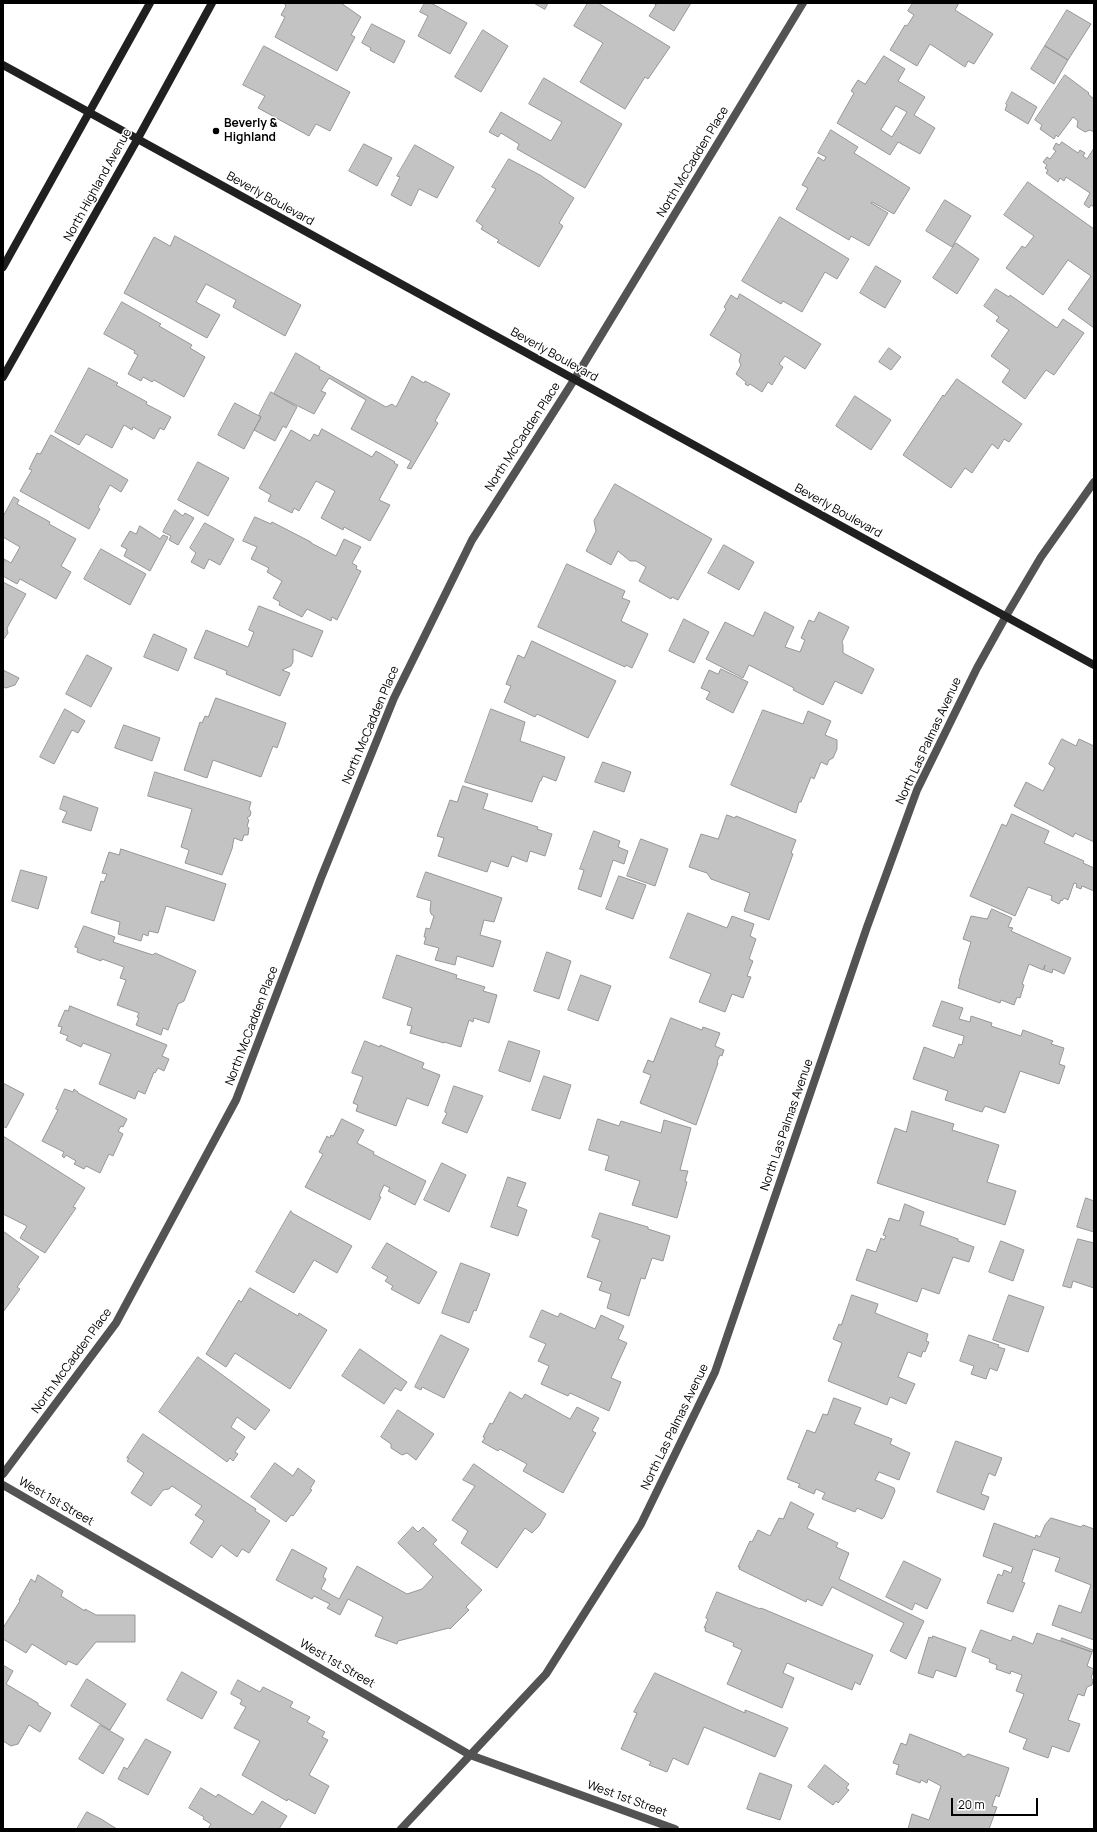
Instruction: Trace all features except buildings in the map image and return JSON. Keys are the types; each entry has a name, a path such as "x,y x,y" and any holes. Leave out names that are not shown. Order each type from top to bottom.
{"main road":[{"path":"3,267 150,3"},
{"name":"North Highland Avenue","path":"3,377 137,140 212,3"},
{"name":"Beverly Boulevard","path":"3,65 1094,665"}],"street":[{"name":"North McCadden Place","path":"3,1474 116,1323 236,1100 321,878 394,698 472,540 574,380 803,3"},
{"name":"North Las Palmas Avenue","path":"401,1829 546,1674 641,1524 715,1372 867,927 917,790 977,668 1006,616 1040,557 1094,482"},
{"name":"West 1st Street","path":"3,1485 470,1755 675,1829"}],"place":[{"name":"Beverly & Highland","path":"216,131"}]}
